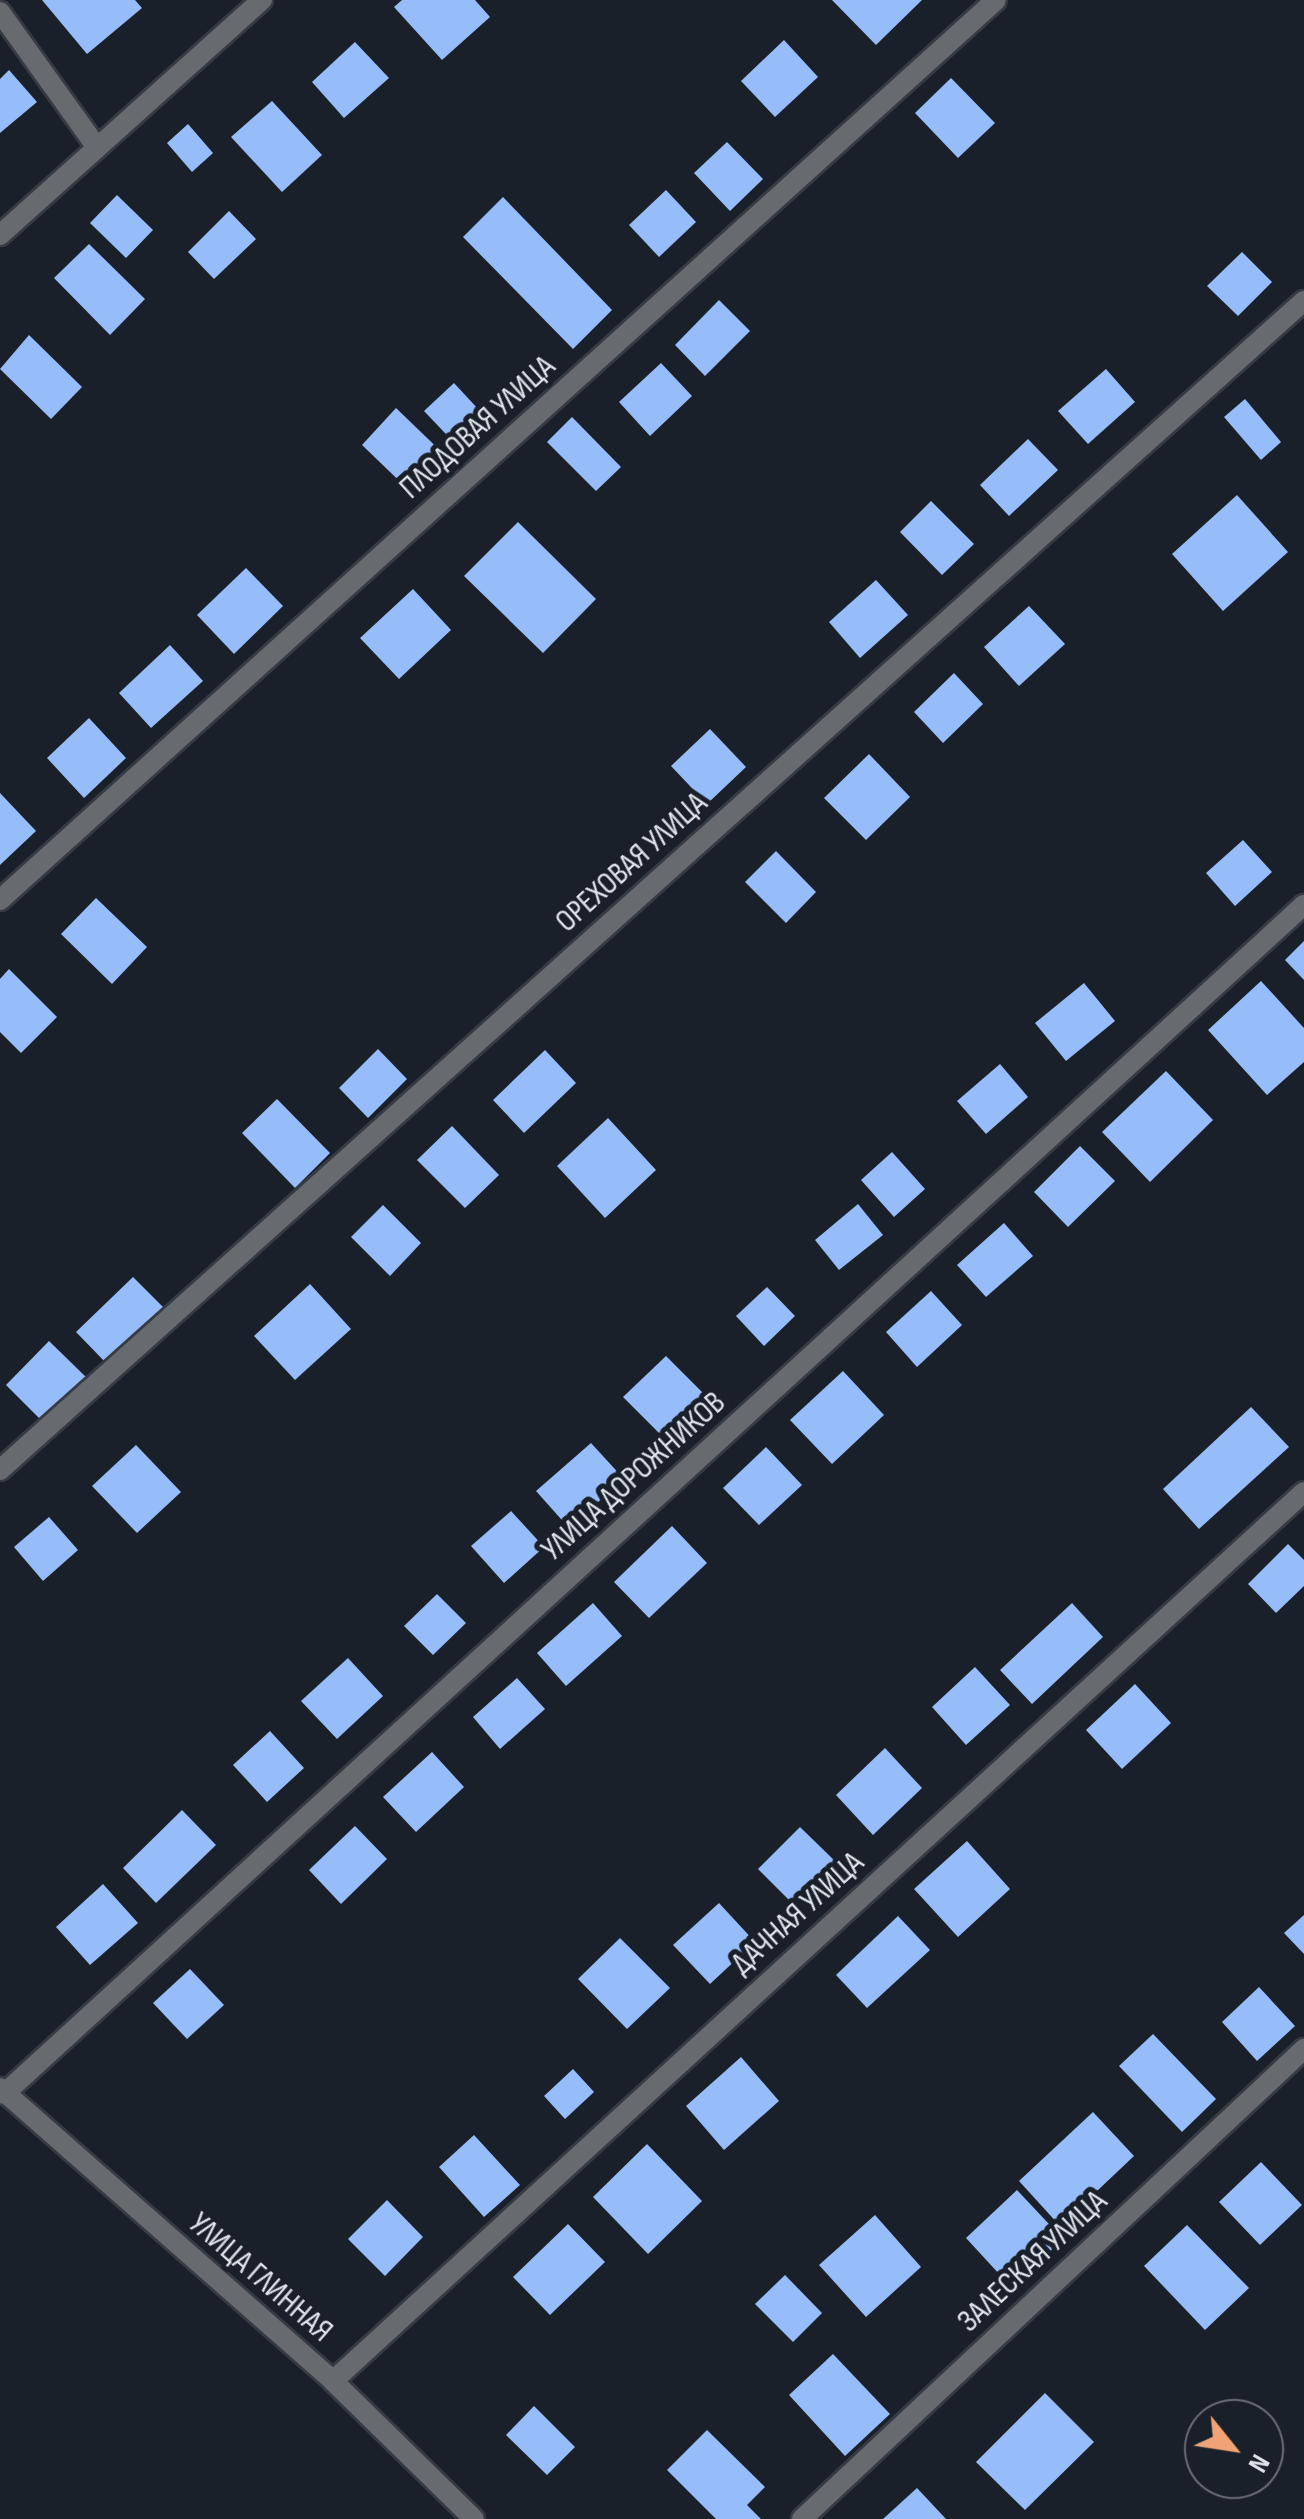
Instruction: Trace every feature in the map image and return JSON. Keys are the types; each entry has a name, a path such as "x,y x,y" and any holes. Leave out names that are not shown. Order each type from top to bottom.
{"street":[{"path":"0,235 262,0"},
{"name":"ПЛОДОВАЯ УЛИЦА","path":"0,900 996,0"},
{"path":"0,12 96,146"},
{"name":"ОРЕХОВАЯ УЛИЦА","path":"0,1470 1304,301"},
{"name":"УЛИЦА ДОРОЖНИКОВ","path":"2,2091 1304,905"},
{"name":"ДАЧНАЯ УЛИЦА","path":"333,2381 1304,1492"},
{"name":"ЗАЛЕСКАЯ УЛИЦА","path":"802,2519 1304,2049"},
{"name":"УЛИЦА ГЛИННАЯ","path":"2,2091 333,2381 474,2519"}],"building":[{"path":"42,0 135,0 142,8 87,54"},
{"path":"402,0 475,0 490,17 442,60 394,7"},
{"path":"832,0 922,0 876,45"},
{"path":"784,40 818,77 775,117 741,81"},
{"path":"355,42 389,78 344,118 312,82"},
{"path":"9,70 37,102 0,133 0,79"},
{"path":"951,78 995,123 958,158 915,113"},
{"path":"272,101 322,155 282,192 231,137"},
{"path":"188,124 213,153 192,172 167,143"},
{"path":"727,142 763,179 730,211 694,173"},
{"path":"666,190 696,222 659,257 629,225"},
{"path":"117,195 153,230 126,258 90,223"},
{"path":"503,197 612,310 573,349 463,237"},
{"path":"229,211 256,239 214,279 188,252"},
{"path":"89,244 145,299 110,335 54,278"},
{"path":"1242,252 1272,282 1238,316 1207,286"},
{"path":"719,300 750,331 705,376 675,345"},
{"path":"29,335 82,387 51,419 0,369"},
{"path":"661,363 692,396 650,436 619,402"},
{"path":"1106,369 1135,402 1088,444 1058,411"},
{"path":"454,383 492,424 463,452 424,411"},
{"path":"1245,399 1281,442 1261,460 1224,417"},
{"path":"396,408 451,461 416,497 362,445"},
{"path":"572,417 621,467 596,491 547,442"},
{"path":"1028,439 1058,470 1009,516 980,485"},
{"path":"1237,495 1288,552 1223,611 1172,554"},
{"path":"931,501 974,544 942,575 900,532"},
{"path":"518,522 596,599 543,653 464,576"},
{"path":"246,568 283,606 234,654 197,615"},
{"path":"876,580 908,615 860,658 829,622"},
{"path":"413,589 451,630 399,679 360,638"},
{"path":"1029,606 1065,644 1019,686 984,647"},
{"path":"170,645 203,681 151,728 119,693"},
{"path":"954,673 983,704 943,743 914,712"},
{"path":"89,718 126,758 84,798 47,758"},
{"path":"710,729 746,767 707,804 671,766"},
{"path":"869,754 910,797 866,840 824,798"},
{"path":"0,793 36,831 0,865"},
{"path":"1243,840 1272,872 1235,906 1206,873"},
{"path":"776,851 816,892 786,923 745,882"},
{"path":"96,898 147,947 112,984 61,934"},
{"path":"1304,941 1304,980 1285,960"},
{"path":"9,969 57,1017 21,1053 0,1032 0,979"},
{"path":"1261,981 1304,1028 1304,1062 1267,1095 1208,1030"},
{"path":"1084,983 1115,1021 1066,1061 1035,1023"},
{"path":"378,1049 407,1079 368,1118 339,1088"},
{"path":"545,1050 576,1083 524,1133 493,1100"},
{"path":"1000,1064 1028,1097 986,1134 957,1101"},
{"path":"1166,1071 1213,1120 1150,1182 1102,1132"},
{"path":"277,1099 330,1153 295,1188 242,1133"},
{"path":"608,1118 656,1170 605,1218 557,1166"},
{"path":"452,1126 499,1175 465,1208 417,1160"},
{"path":"1080,1146 1115,1181 1068,1227 1034,1192"},
{"path":"892,1152 925,1189 894,1217 861,1180"},
{"path":"858,1204 883,1235 839,1270 815,1240"},
{"path":"383,1205 421,1243 390,1276 351,1237"},
{"path":"1004,1223 1033,1256 986,1297 957,1265"},
{"path":"133,1277 166,1310 108,1365 76,1332"},
{"path":"310,1284 351,1329 295,1380 254,1336"},
{"path":"767,1287 795,1316 764,1346 736,1316"},
{"path":"931,1291 962,1325 917,1367 886,1332"},
{"path":"49,1341 88,1379 44,1423 6,1385"},
{"path":"666,1356 706,1396 664,1438 623,1397"},
{"path":"843,1371 884,1415 832,1464 790,1420"},
{"path":"1251,1407 1289,1447 1199,1529 1163,1489"},
{"path":"591,1443 624,1479 569,1528 536,1491"},
{"path":"136,1445 181,1492 137,1533 92,1486"},
{"path":"766,1447 802,1485 759,1525 723,1488"},
{"path":"511,1511 544,1547 504,1583 471,1546"},
{"path":"49,1517 78,1550 43,1581 14,1547"},
{"path":"672,1526 707,1563 649,1618 614,1582"},
{"path":"1288,1544 1304,1560 1304,1586 1276,1613 1248,1584"},
{"path":"437,1594 466,1623 433,1655 404,1626"},
{"path":"593,1603 622,1636 566,1686 537,1653"},
{"path":"1072,1603 1103,1637 1032,1704 1000,1670"},
{"path":"348,1658 383,1696 337,1739 301,1701"},
{"path":"975,1667 1010,1705 966,1745 932,1707"},
{"path":"517,1678 545,1709 500,1749 473,1717"},
{"path":"1135,1684 1171,1723 1122,1769 1086,1730"},
{"path":"270,1731 304,1768 267,1802 233,1765"},
{"path":"885,1748 922,1788 873,1835 836,1795"},
{"path":"432,1752 464,1787 416,1832 383,1797"},
{"path":"182,1810 216,1845 156,1903 123,1868"},
{"path":"355,1826 387,1859 341,1904 309,1870"},
{"path":"800,1827 837,1863 794,1905 758,1869"},
{"path":"967,1841 1010,1889 958,1937 914,1889"},
{"path":"103,1884 138,1923 90,1965 56,1927"},
{"path":"719,1903 755,1942 710,1984 673,1945"},
{"path":"1304,1915 1304,1954 1284,1933"},
{"path":"898,1916 930,1950 867,2008 836,1975"},
{"path":"620,1938 670,1988 627,2029 578,1979"},
{"path":"190,1969 224,2005 187,2039 153,2003"},
{"path":"1259,1987 1295,2026 1257,2061 1222,2022"},
{"path":"1153,2034 1216,2099 1182,2132 1119,2066"},
{"path":"741,2057 779,2101 724,2150 686,2106"},
{"path":"573,2069 594,2092 565,2119 544,2096"},
{"path":"1093,2112 1134,2156 1060,2226 1019,2181"},
{"path":"474,2135 520,2185 484,2217 439,2167"},
{"path":"647,2144 702,2201 648,2254 593,2197"},
{"path":"1261,2162 1302,2205 1260,2245 1219,2202"},
{"path":"1017,2190 1063,2239 1012,2288 966,2238"},
{"path":"387,2200 423,2237 385,2276 348,2239"},
{"path":"875,2215 921,2267 866,2317 819,2265"},
{"path":"568,2224 605,2262 550,2315 513,2277"},
{"path":"1187,2225 1249,2288 1205,2330 1144,2266"},
{"path":"785,2275 822,2313 793,2342 755,2304"},
{"path":"833,2354 890,2414 845,2456 789,2395"},
{"path":"1045,2393 1094,2442 1025,2510 976,2462"},
{"path":"534,2406 575,2447 547,2475 506,2435"},
{"path":"707,2430 765,2487 747,2505 761,2519 716,2519 667,2470"},
{"path":"917,2488 946,2519 883,2519"}]}
